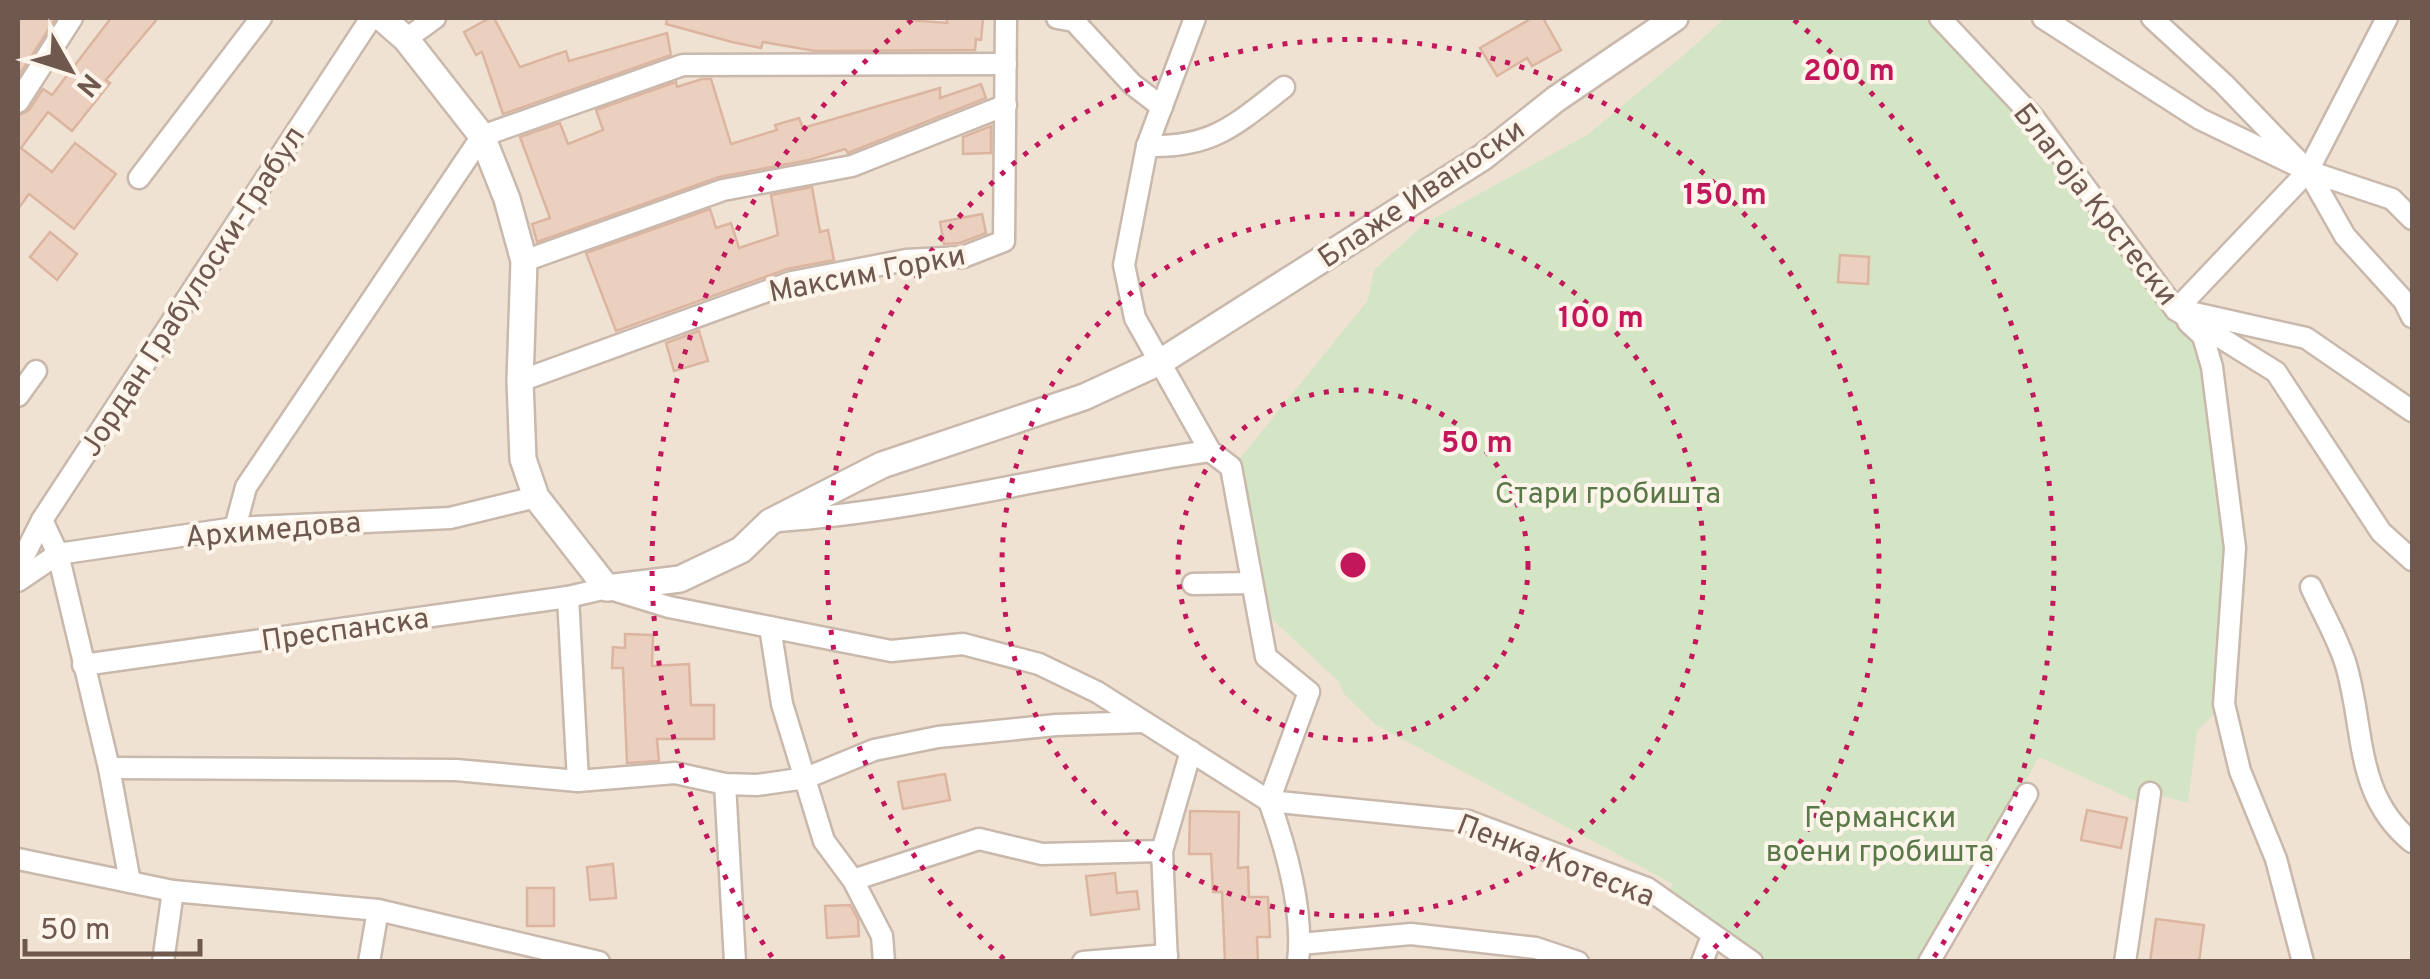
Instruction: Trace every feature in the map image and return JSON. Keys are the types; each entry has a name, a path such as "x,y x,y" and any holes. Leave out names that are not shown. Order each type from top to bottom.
{"street":[{"path":"18,102 72,18"},
{"path":"140,178 260,18"},
{"name":"Јордан Грабулоски-Грабул","path":"18,568 42,520 371,18"},
{"path":"382,18 406,40 482,136 507,199 524,261 522,459 536,497 607,588 669,607 890,651 962,644 1040,664 1097,692 1268,801 1286,848 1299,953 1411,934 1536,948 1578,962"},
{"path":"406,40 435,18"},
{"name":"Максим Горки","path":"520,382 792,282 906,260 963,257 1004,242 1006,18"},
{"path":"1057,18 1074,21 1132,84 1162,107"},
{"path":"1195,18 1147,146 1124,265 1134,318 1210,451 1231,468 1266,657 1309,692 1268,801"},
{"name":"Блаже Иваноски","path":"607,588 680,579 740,550 770,522 882,465 1084,397 1162,362 1483,157 1556,99 1675,18"},
{"name":"Благоја Крстески","path":"1940,18 2034,118 2176,310 2276,372 2382,532 2412,560"},
{"path":"2044,18 2200,119 2308,171 2392,199 2412,219"},
{"path":"2152,18 2224,84 2308,171 2345,236 2410,303"},
{"path":"2176,310 2308,171 2387,18"},
{"path":"235,528 246,487 482,136 683,66 1006,64"},
{"path":"1147,146 1184,147 1232,128 1284,87"},
{"path":"524,261 723,190 852,166 1006,105"},
{"path":"2176,310 2306,338 2412,412"},
{"path":"2176,310 2203,336 2212,367 2235,548 2224,704 2240,770 2276,859 2303,962"},
{"path":"18,396 36,371"},
{"path":"770,522 855,516 1109,465 1210,451"},
{"name":"Архимедова","path":"18,581 58,554 235,528 450,518 536,497"},
{"path":"42,520 58,554 109,768 130,882"},
{"path":"1194,584 1252,583"},
{"path":"2311,587 2346,664 2367,779 2400,832 2412,842"},
{"name":"Преспанска","path":"82,666 568,597 607,588"},
{"path":"568,597 578,781"},
{"path":"770,628 782,704 824,841 854,880 882,936 884,962"},
{"path":"109,768 456,770 578,781 675,772 725,784 757,785 806,778 874,750 938,738 1056,725 1144,722"},
{"path":"1083,962 1167,958 1162,852 1192,751"},
{"path":"725,784 735,962"},
{"path":"2125,962 2150,793"},
{"path":"1930,962 2027,794"},
{"name":"Пенка Котеска","path":"1268,801 1468,821 1648,888 1752,962"},
{"path":"854,880 979,839 1042,854 1162,852"},
{"path":"18,859 173,891 378,910 599,962"},
{"path":"163,962 173,891"},
{"path":"368,962 378,910"},
{"path":"1702,962 1712,936"}],"shaded area":[{"path":"18,18 2412,18 2412,961 18,961"}],"green space":[{"name":"Стари гробишта","path":"1725,18 1940,18 2203,336 2235,548 2224,704 2197,731 2188,803 2151,793 2142,804 2039,757 1921,961 1765,961 1712,929 1668,893 1673,884 1376,725 1342,692 1340,683 1272,619 1238,461 1368,300 1374,270 1424,224 1587,135"}],"building":[{"path":"18,18 56,18 18,77"},
{"path":"111,18 158,18 106,80 110,83 72,131 48,112 21,148 52,172 75,143 116,174 74,229 29,194 18,209 18,116 29,110 43,89 52,95"},
{"path":"494,18 520,67 566,51 569,61 667,33 671,55 503,114 482,52 476,55 464,32"},
{"path":"667,18 908,18 947,23 947,18 983,18 981,40 976,39 975,50 815,51 763,42 761,48 732,42 666,24"},
{"path":"1532,18 1543,18 1561,50 1532,66 1527,58 1497,76 1480,48"},
{"path":"711,79 731,144 777,130 775,125 799,118 803,128 940,88 940,98 981,84 986,98 848,153 845,149 719,177 537,242 532,224 550,218 520,137 560,123 568,144 603,130 596,110 676,82 677,87"},
{"path":"991,126 991,153 963,154 963,137"},
{"path":"812,187 820,232 828,230 834,260 787,269 616,331 586,253 710,209 716,228 731,223 739,248 778,235 771,195"},
{"path":"982,214 986,233 960,243 944,244 940,222"},
{"path":"50,232 77,254 57,280 30,257"},
{"path":"1840,255 1869,257 1868,284 1838,282"},
{"path":"699,331 708,361 674,371 666,343"},
{"path":"625,634 653,635 652,666 689,664 691,705 714,705 714,739 657,739 659,761 627,763 623,668 612,668 613,647 625,648"},
{"path":"945,774 950,800 903,809 898,782"},
{"path":"2087,810 2127,818 2121,848 2081,840"},
{"path":"1190,811 1239,812 1238,868 1248,867 1249,897 1268,897 1270,937 1257,937 1258,962 1225,962 1222,892 1213,892 1211,854 1189,854"},
{"path":"613,864 616,898 590,900 587,867"},
{"path":"1115,873 1117,893 1137,891 1139,909 1091,915 1086,876"},
{"path":"527,888 554,888 554,926 527,926"},
{"path":"850,905 858,919 859,936 827,938 825,906"},
{"path":"2156,919 2204,925 2199,962 2150,962"}],"park label":[{"name":"Германски воени гробишта","path":"1880,834"}]}
